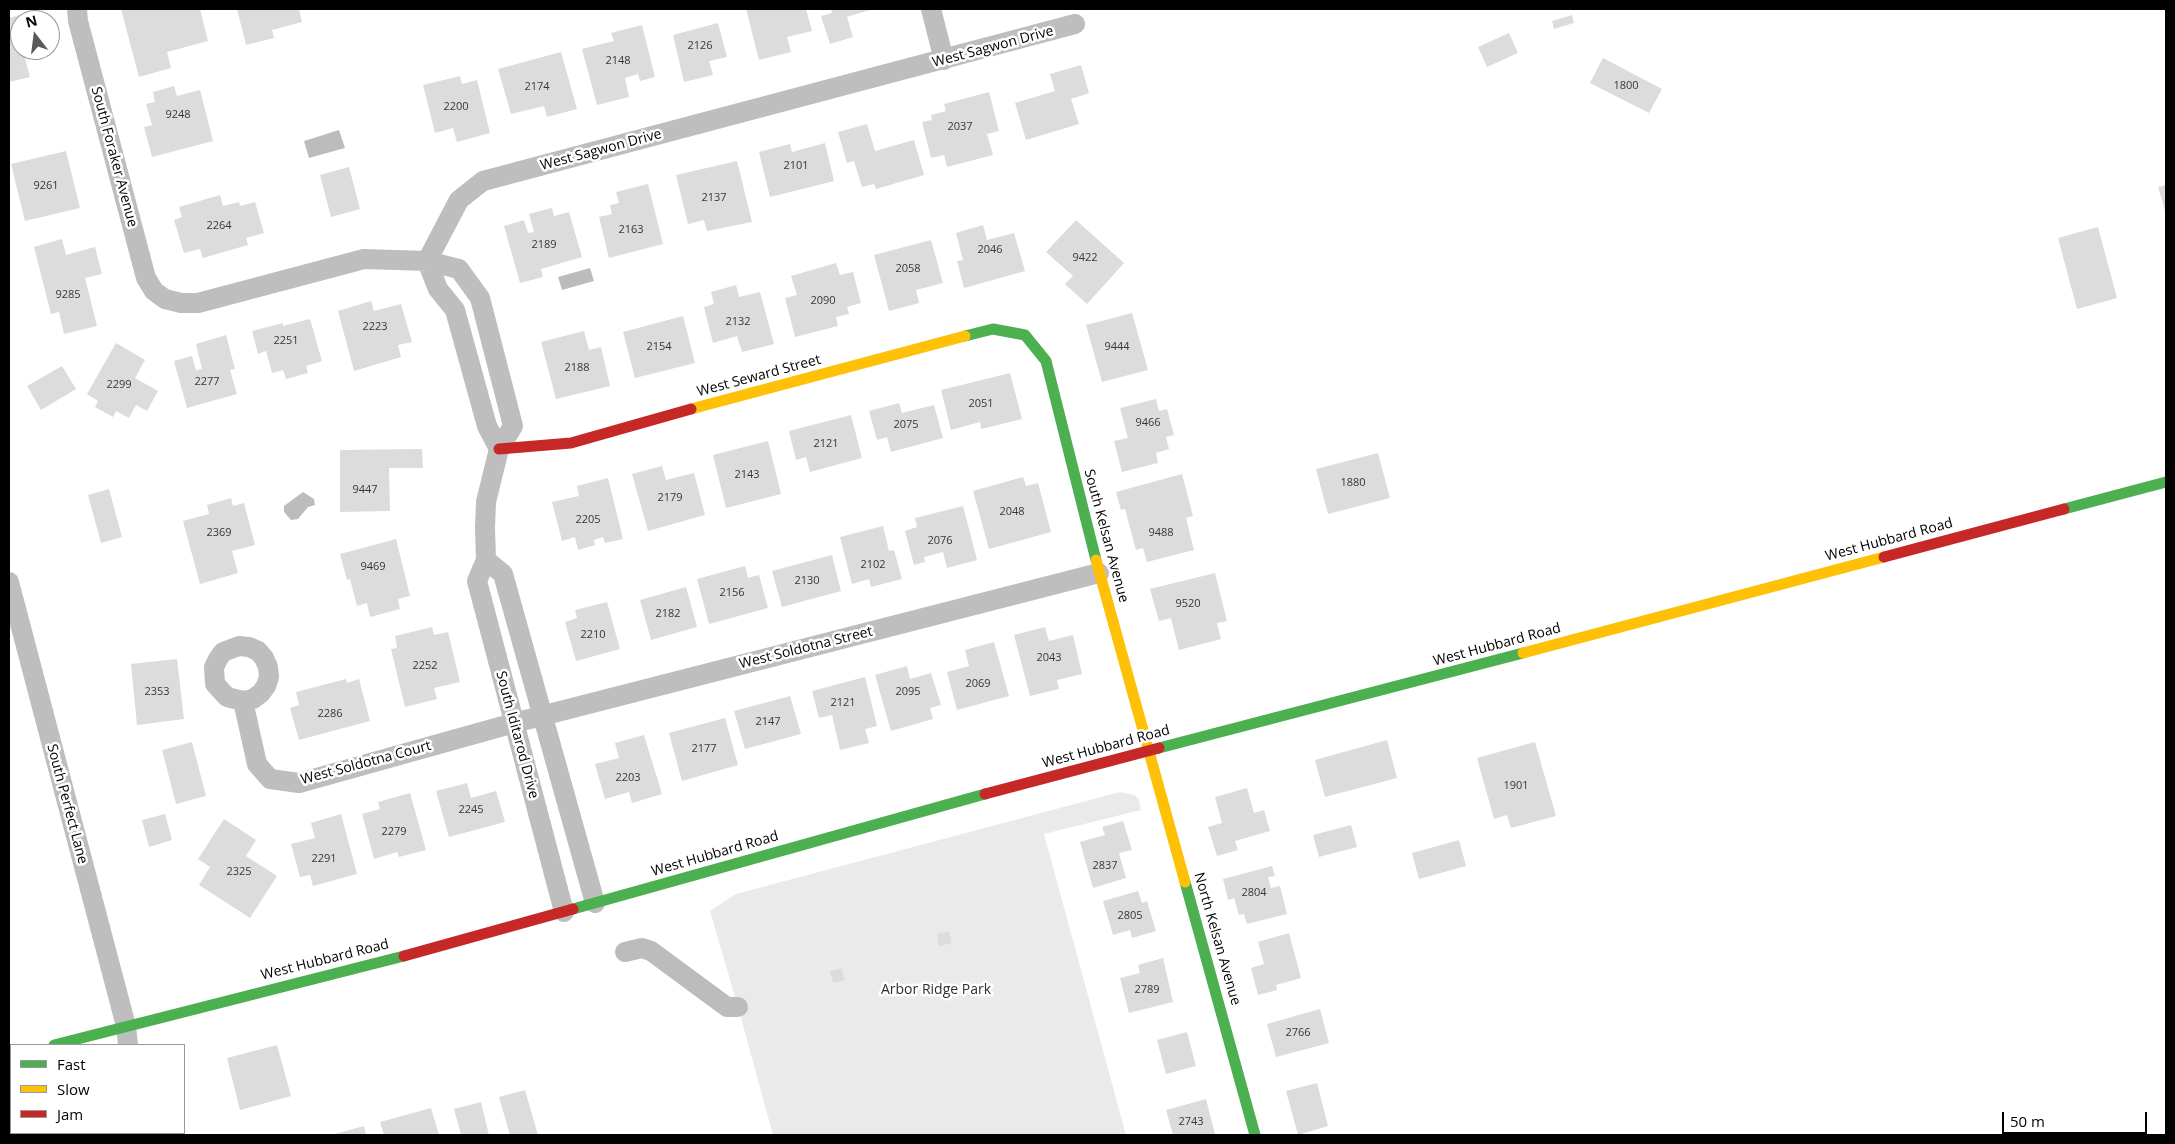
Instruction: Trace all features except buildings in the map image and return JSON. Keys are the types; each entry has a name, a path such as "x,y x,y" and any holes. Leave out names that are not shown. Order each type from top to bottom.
{"street":[{"name":"South Foraker Avenue","path":"77,9 78,21 146,278 154,291 165,299 181,303 198,303 364,259 428,261"},
{"path":"931,9 944,60"},
{"name":"West Sagwon Drive","path":"428,261 459,200 483,181 1075,24"},
{"path":"428,261 438,289 455,310 486,426 499,449"},
{"name":"South Iditarod Drive","path":"428,261 459,269 480,298 513,426 499,449 486,502 486,560 477,581 564,912"},
{"name":"West Seward Street","path":"499,449 571,443 761,390 993,329 1025,335"},
{"name":"South Kelsan Avenue","path":"1025,335 1046,361 1099,573 1149,750"},
{"name":"West Hubbard Road","path":"62,1044 127,1036 412,954 1149,750 1450,673 2166,482"},
{"path":"486,560 503,574 595,903"},
{"name":"West Soldotna Street","path":"514,723 1099,573"},
{"name":"South Perfect Lane","path":"9,582 127,1036"},
{"name":"West Soldotna Court","path":"243,701 257,764 270,779 299,783 514,723"},
{"name":"North Kelsan Avenue","path":"1149,750 1255,1135"}],"green space":[{"name":"Arbor Ridge Park","path":"1120,792 1135,795 1139,800 1141,810 1044,834 1126,1135 773,1135 710,911 736,894"}],"shaded area":[{"path":"339,130 345,148 309,158 304,141"},
{"path":"590,268 594,281 562,290 558,277"},
{"path":"303,492 314,499 315,505 308,507 298,519 291,520 284,512 284,506"}],"waterway":[{"path":"625,952 642,948 651,951 727,1007 738,1007"}],"traffic: fast":[{"path":"965,336 993,329 1025,335 1046,361 1096,560"},
{"path":"2064,509 2166,482"},
{"path":"1159,748 1523,653"},
{"path":"573,909 985,794"},
{"path":"1185,882 1255,1135"},
{"path":"58,1044 404,956"}],"traffic: slow":[{"path":"691,409 965,336"},
{"path":"1523,653 1884,557"},
{"path":"1096,560 1185,882"}],"traffic: jam":[{"path":"499,449 571,443 691,409"},
{"path":"1884,557 2064,509"},
{"path":"985,794 1159,748"},
{"path":"404,956 573,909"}]}
